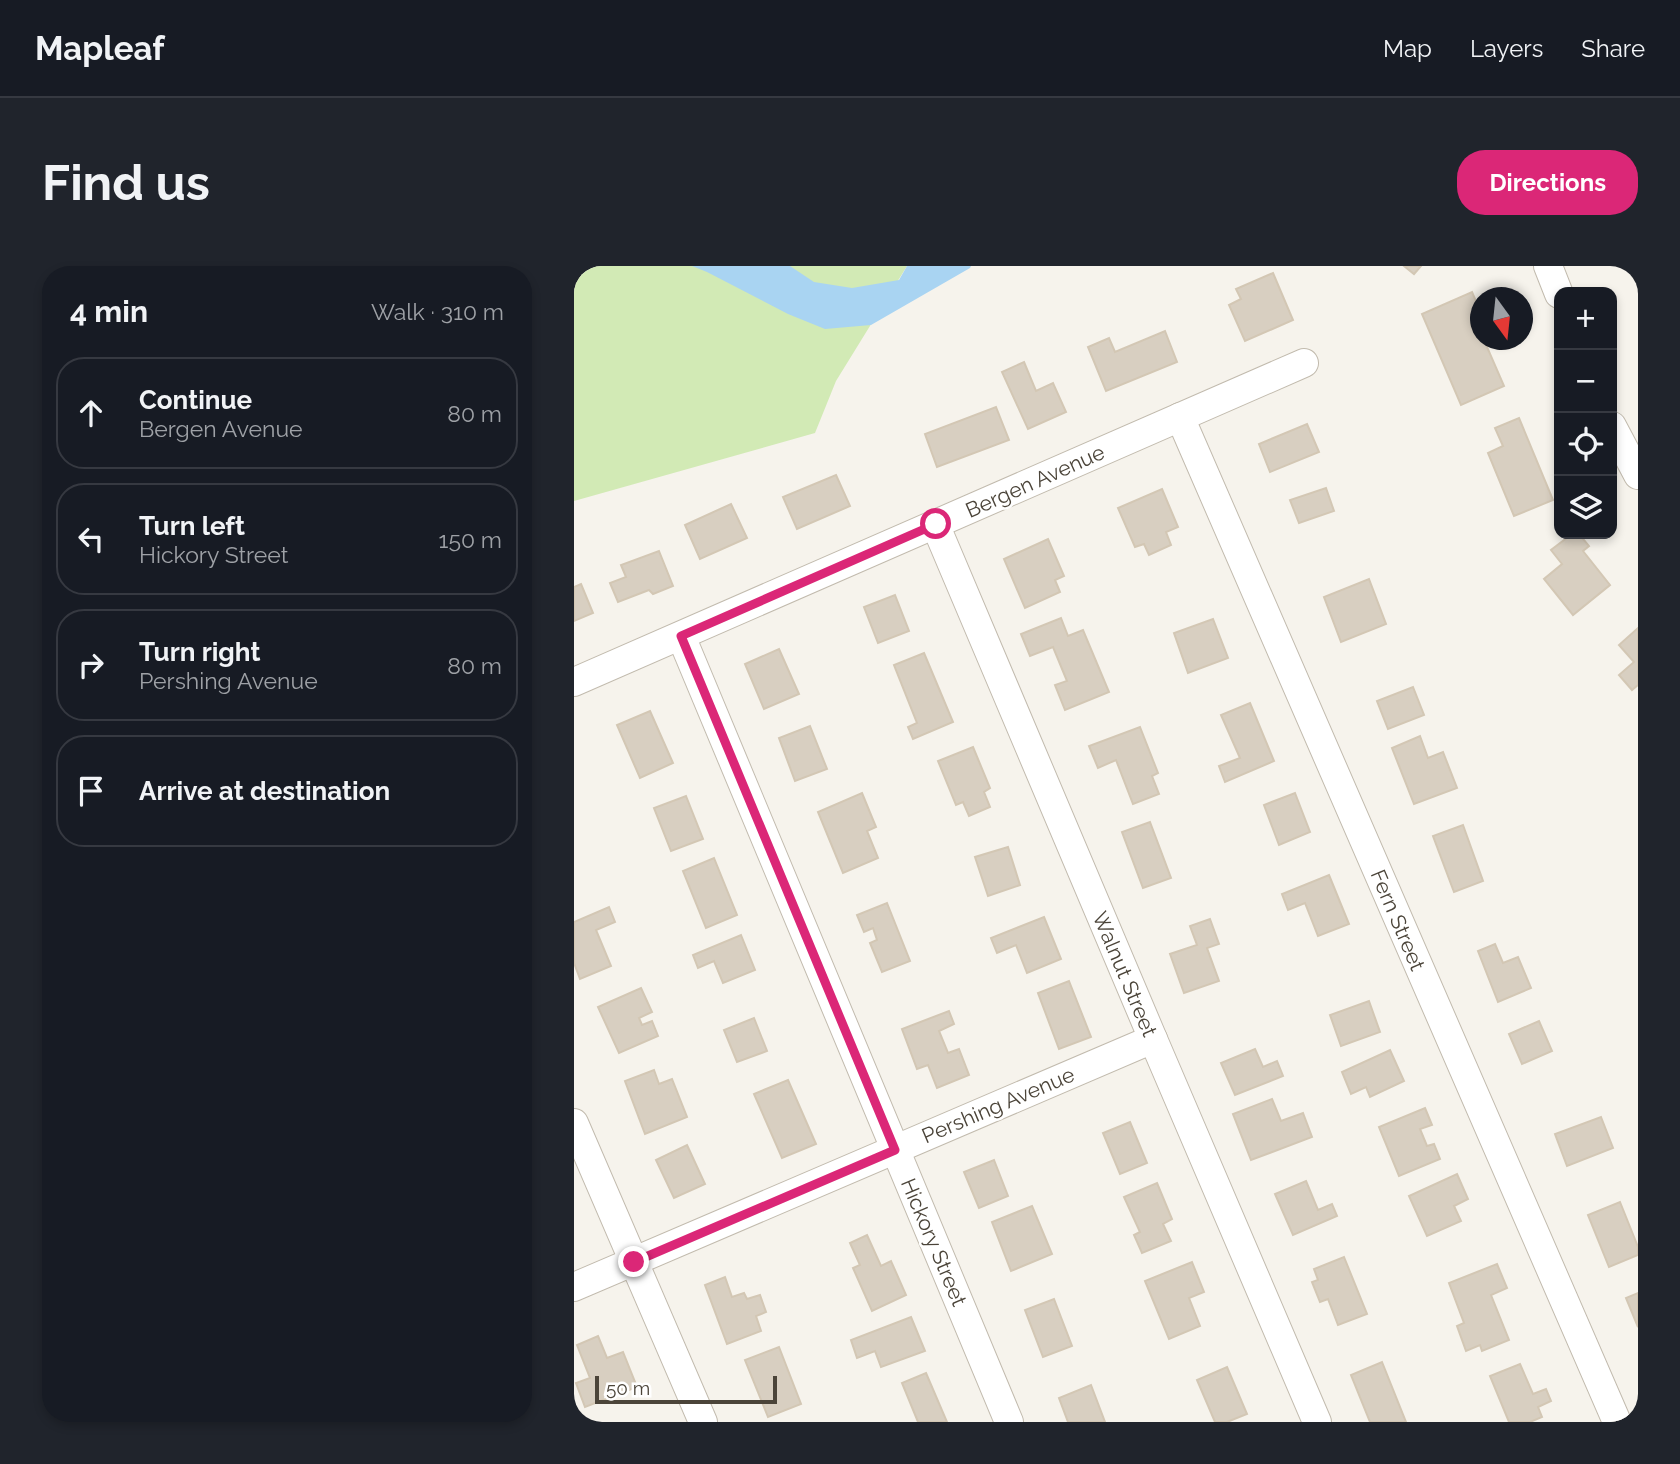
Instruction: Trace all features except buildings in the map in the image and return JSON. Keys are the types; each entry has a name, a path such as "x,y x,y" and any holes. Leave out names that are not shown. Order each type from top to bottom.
{"street":[{"path":"1548,266 1556,287"},
{"name":"Bergen Avenue","path":"574,682 1304,363"},
{"name":"Fern Street","path":"1180,417 1617,1422"},
{"path":"1617,435 1638,475"},
{"name":"Walnut Street","path":"936,524 1317,1422"},
{"name":"Hickory Street","path":"681,636 1009,1422"},
{"name":"Pershing Avenue","path":"574,1287 1153,1039"},
{"path":"574,1123 703,1422"}],"green space":[{"path":"574,266 907,266 836,381 815,433 574,501"}],"water":[{"path":"692,266 790,266 814,282 852,288 899,280 907,266 971,266 871,325 825,329 788,314"}],"route":[{"path":"634,1262 895,1150 681,636 936,524"}]}
